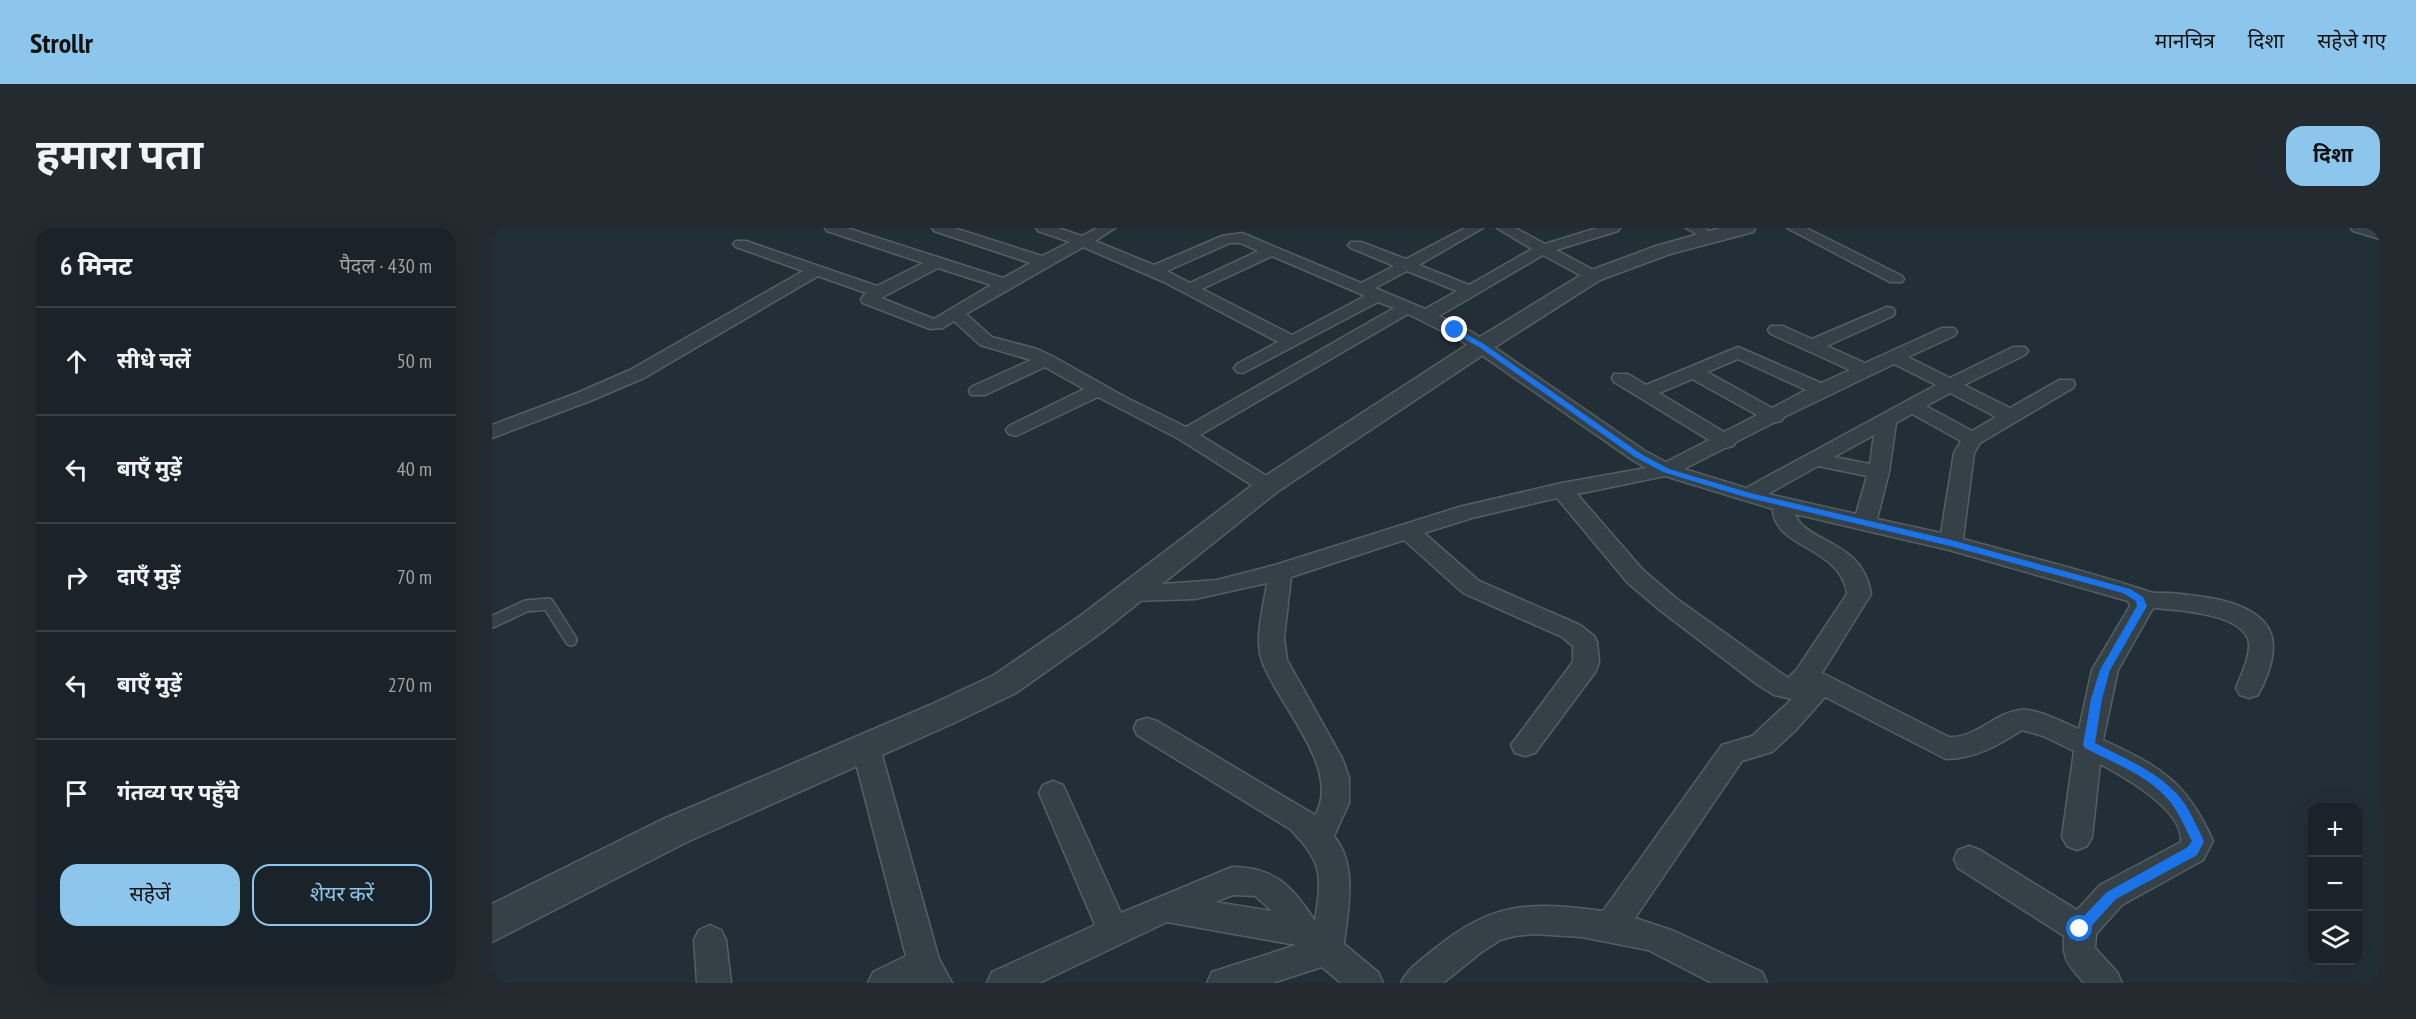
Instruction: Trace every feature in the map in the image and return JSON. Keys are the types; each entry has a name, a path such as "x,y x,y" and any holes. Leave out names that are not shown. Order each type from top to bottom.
{"street":[{"path":"832,228 1004,284"},
{"path":"939,228 1043,262"},
{"path":"1043,228 1085,241 1189,289 1292,342"},
{"path":"935,263 878,292 870,297 870,301 930,324 937,324 1043,262 1108,228"},
{"path":"1243,368 1292,342 1369,293 1406,264 1476,228"},
{"path":"1426,316 1543,249 1613,228"},
{"path":"492,924 674,831 866,748 1005,684 1091,624 1268,486 1481,345 1593,276 1701,232 1746,228"},
{"path":"1794,228 1896,279"},
{"path":"2358,228 2380,234"},
{"path":"1510,229 1593,276"},
{"path":"1152,272 1233,237 1426,316 1481,345 1638,455 1666,470 1748,496 1865,521 1951,543 2126,591 2140,599 2215,609 2245,619 2259,633 2262,643 2249,688"},
{"path":"741,244 878,292"},
{"path":"1356,245 1470,291"},
{"path":"1189,289 1270,251"},
{"path":"1333,277 1379,254"},
{"path":"492,432 637,374 683,349 788,284 816,271"},
{"path":"1186,435 1407,308"},
{"path":"1811,346 1887,312"},
{"path":"956,314 986,341 1031,353 1046,360 1098,390 1186,435 1268,486"},
{"path":"1777,330 1866,370"},
{"path":"1131,592 1195,591 1280,572 1467,512 1562,490 1666,470 1726,442 1821,390 1948,332"},
{"path":"1748,496 1952,384 2019,351"},
{"path":"1645,392 1738,352 1821,390"},
{"path":"1895,357 1952,384 2010,416"},
{"path":"978,391 1046,360"},
{"path":"1692,371 1774,417"},
{"path":"1621,378 1726,442"},
{"path":"1951,543 1964,453 1972,439 2066,384"},
{"path":"1016,430 1098,390"},
{"path":"1912,406 1972,439"},
{"path":"1865,521 1879,472 1886,422"},
{"path":"1814,459 1879,472"},
{"path":"1562,490 1635,576 1670,606 1783,688 1793,689 1814,680"},
{"path":"1610,927 1732,753 1737,750 1755,748 1768,740 1814,680 1859,594 1860,584 1856,575 1842,561 1789,525 1784,515 1784,504"},
{"path":"1407,531 1471,588 1571,631 1585,642 1586,662 1583,671 1525,745"},
{"path":"1280,572 1272,638 1274,660 1332,766 1336,780 1338,795 1333,810 1317,837"},
{"path":"2076,837 2097,699 2105,670 2142,606 2140,599"},
{"path":"1814,680 1946,748 1970,747 2017,721 2023,720 2089,745 2146,775 2169,793 2183,811 2198,841 2192,851 2111,896 2080,929 2079,952 2105,983"},
{"path":"1147,728 1300,820 1328,851 1334,875 1334,897 1316,940 1224,983"},
{"path":"866,748 929,973 885,983"},
{"path":"1053,793 1114,932"},
{"path":"1969,859 2080,929"},
{"path":"1004,983 1167,907 1316,940 1366,983"},
{"path":"1418,983 1486,931 1502,924 1541,919 1610,927 1659,939 1722,972 1750,983"},
{"path":"710,940 714,983"}],"lane":[{"path":"492,622 528,605 548,604 571,640"}],"route":[{"path":"1455,330 1481,345 1638,455 1666,470 1748,496 1865,521 2136,595 2142,606 2105,670 2089,745 2146,775 2169,793 2183,811 2198,841 2192,851 2111,896 2080,929"}]}
